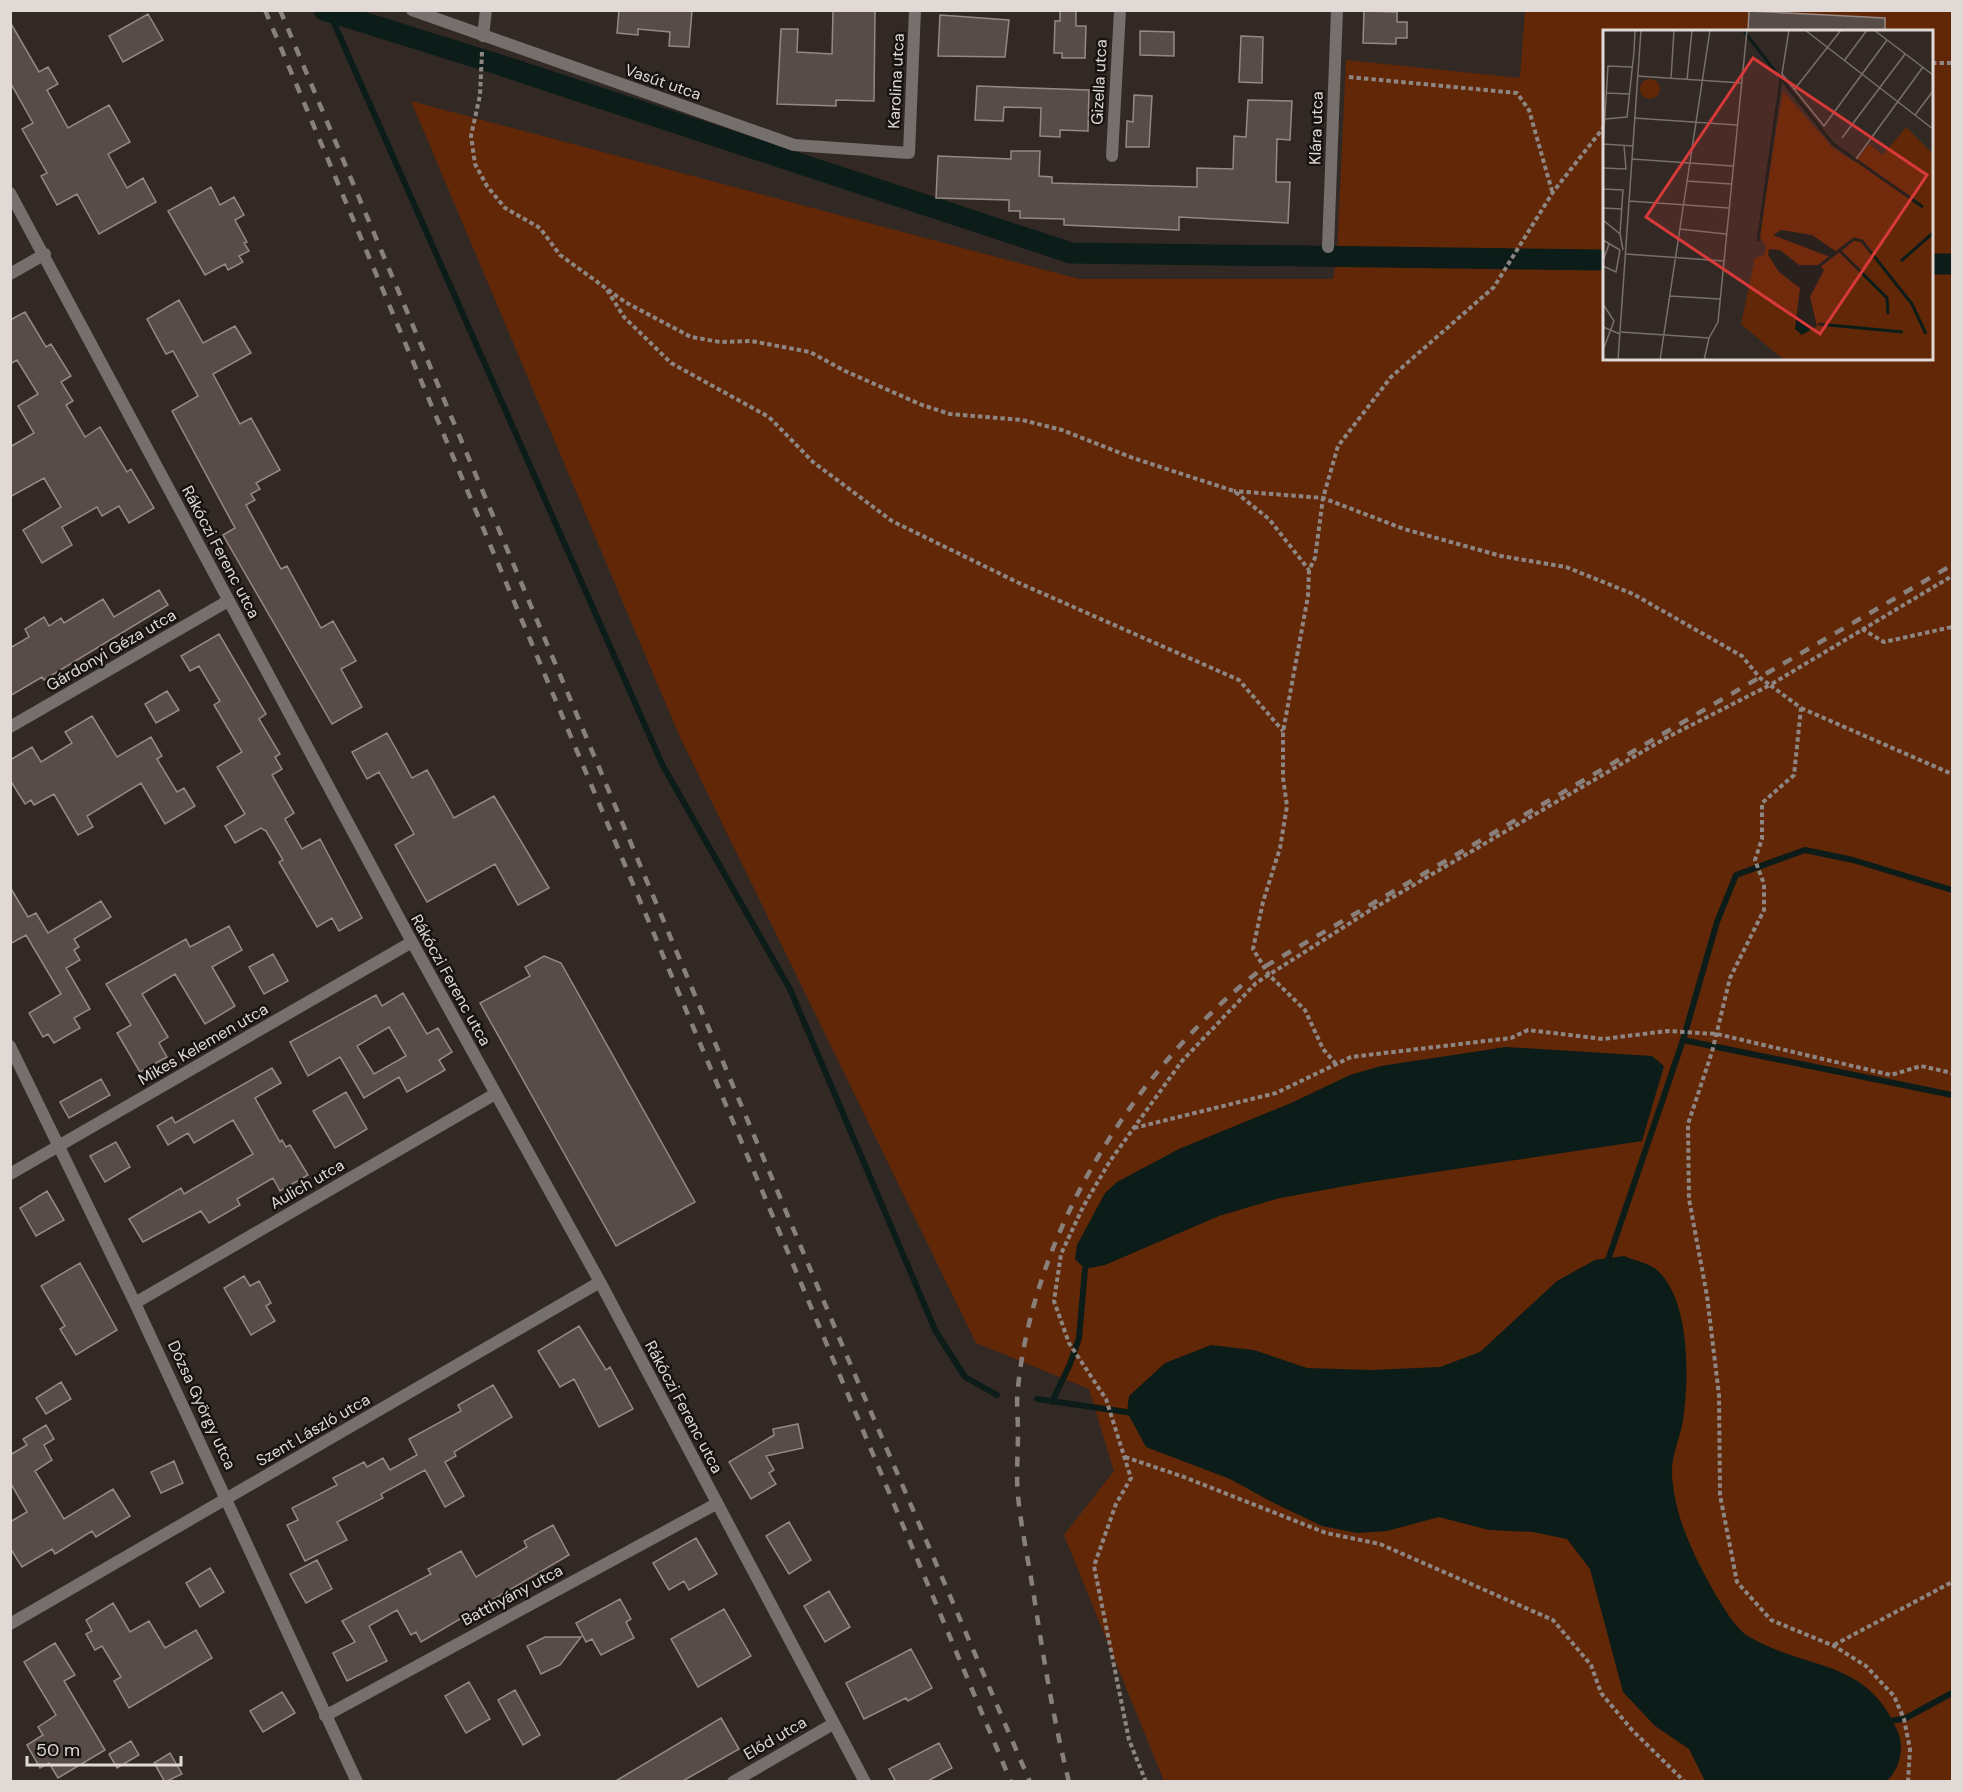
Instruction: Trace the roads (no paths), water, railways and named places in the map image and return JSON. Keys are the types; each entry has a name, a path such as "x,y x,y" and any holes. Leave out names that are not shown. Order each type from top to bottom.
{"street":[{"name":"Vasút utca","path":"411,10 794,145 909,153"},
{"path":"483,36 486,10"},
{"name":"Karolina utca","path":"909,153 915,10"},
{"name":"Gizella utca","path":"1112,156 1120,10"},
{"name":"Klára utca","path":"1328,247 1337,10"},
{"name":"Rákóczi Ferenc utca","path":"10,193 45,254 228,601 412,942 600,1282 865,1782"},
{"path":"10,274 45,254"},
{"name":"Gárdonyi Géza utca","path":"10,727 228,601"},
{"name":"Mikes Kelemen utca","path":"10,1174 412,942"},
{"name":"Dózsa György utca","path":"10,1046 228,1499 357,1782"},
{"name":"Aulich utca","path":"135,1303 495,1094"},
{"name":"Szent László utca","path":"10,1624 600,1282"},
{"name":"Batthyány utca","path":"325,1716 716,1504"},
{"name":"Előd utca","path":"733,1782 833,1724"}],"waterway":[{"path":"324,10 497,64 1071,253 1603,260"},
{"path":"329,12 663,766 790,989 936,1332 965,1377 997,1395"},
{"path":"1933,264 1952,264"},
{"path":"1607,1263 1683,1040 1717,922 1736,875 1805,850 1853,860 1952,890"},
{"path":"1683,1040 1952,1095"},
{"path":"1052,1402 1070,1364 1079,1338 1085,1269"},
{"path":"1037,1399 1133,1413"},
{"path":"1888,1721 1904,1719 1952,1693"}],"railway":[{"path":"265,10 1011,1782"},
{"path":"280,10 846,1354 1030,1782"},
{"path":"1069,1782 1049,1686 1019,1508 1017,1393 1028,1327 1046,1267 1070,1209 1100,1153 1135,1101 1175,1051 1218,1007 1264,967 1952,565"}]}
